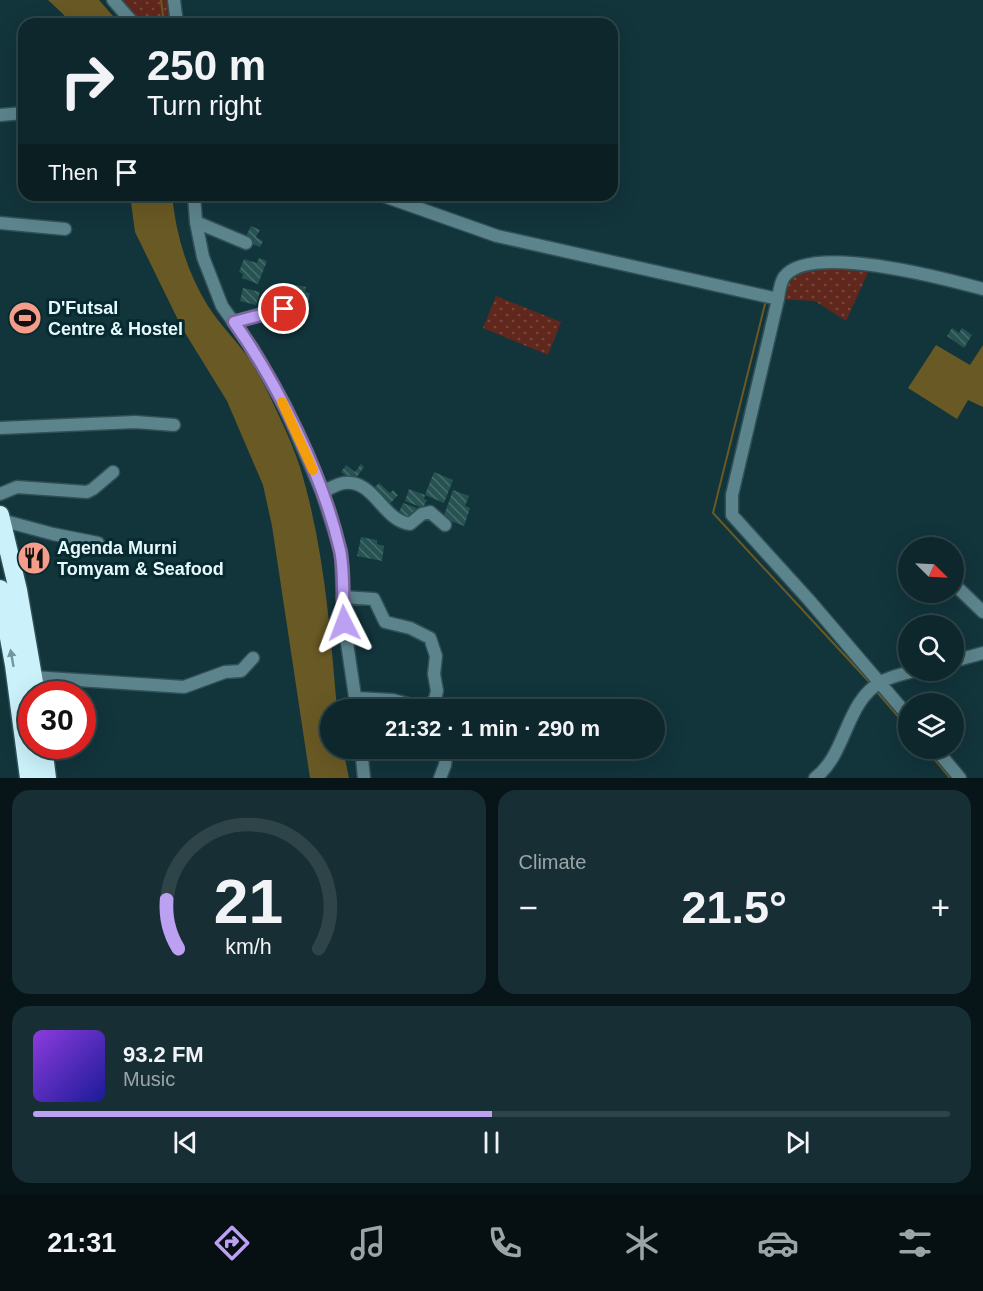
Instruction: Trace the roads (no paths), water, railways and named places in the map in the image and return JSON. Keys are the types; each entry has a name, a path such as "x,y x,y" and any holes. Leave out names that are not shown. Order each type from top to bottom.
{"highway":[{"path":"1,517 18,590 33,681"},
{"path":"0,591 14,665 29,778"},
{"path":"44,759 46,778"}],"street":[{"path":"113,0 129,18"},
{"path":"174,0 176,18"},
{"path":"0,115 18,113"},
{"path":"194,201 196,222 208,274 222,306 252,348 285,407 322,492 340,552 344,623 356,699"},
{"path":"398,201 497,236 778,299"},
{"path":"196,222 246,243"},
{"path":"0,223 64,229"},
{"path":"898,707 876,686 732,515 732,495 783,278 790,272 819,261 872,264 983,289"},
{"path":"234,322 277,310 298,312"},
{"path":"0,428 123,422 174,425"},
{"path":"0,494 18,488 87,492 103,483 113,472"},
{"path":"322,492 344,483 360,485 402,522 410,524 422,514 430,512 445,525"},
{"path":"1,517 53,534 98,543"},
{"path":"964,594 983,612"},
{"path":"342,597 374,599 385,622 410,627 430,638 436,656 434,674 437,691 435,699"},
{"path":"964,658 983,653"},
{"path":"96,686 184,687 225,672 241,671 253,658"},
{"path":"815,778 831,762 859,705 876,686 898,677"},
{"path":"362,759 364,778"},
{"path":"440,778 446,759"},
{"path":"944,759 960,778"}],"waterway":[{"path":"161,0 163,18"},
{"path":"766,300 713,513 872,685"},
{"path":"877,692 898,716"},
{"path":"934,759 950,778"}],"place":[{"name":"D'Futsal Centre & Hostel","path":"25,318"},
{"name":"Agenda Murni Tomyam & Seafood","path":"34,558"}]}
